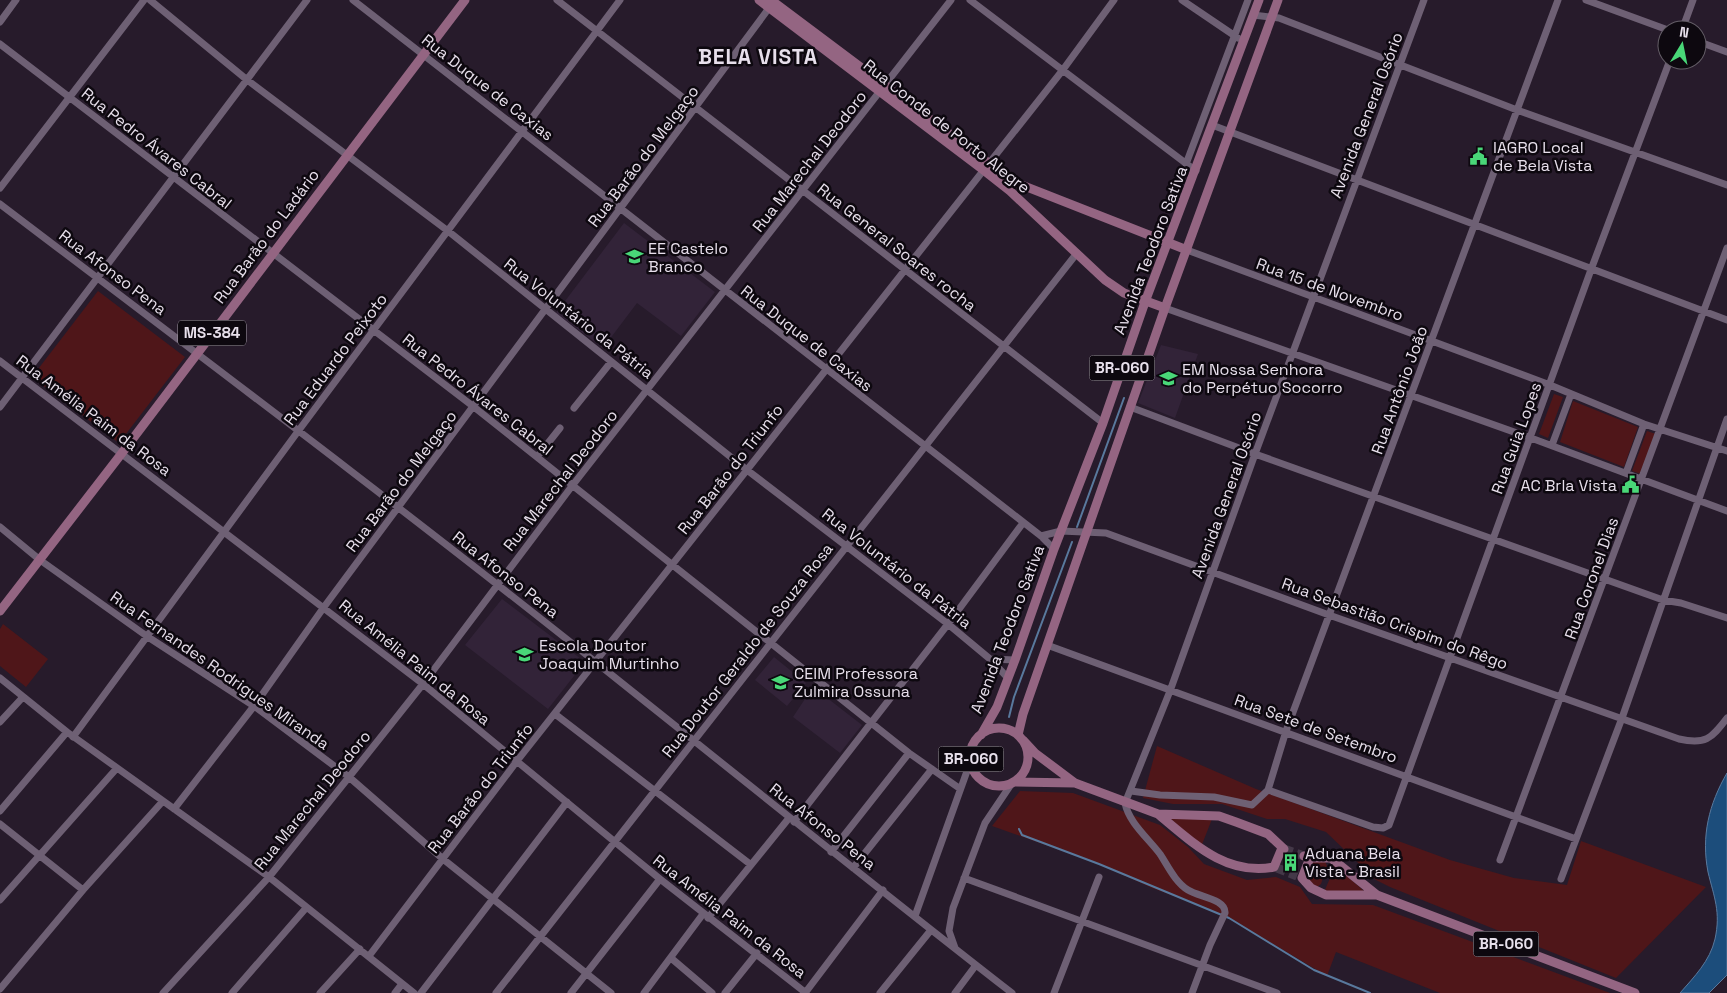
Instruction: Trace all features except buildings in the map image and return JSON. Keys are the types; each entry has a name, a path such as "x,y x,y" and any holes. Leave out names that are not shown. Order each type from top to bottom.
{"main road":[{"name":"Rua Barão do Ladário","path":"0,611 465,0"},
{"name":"Rua Conde de Porto Alegre","path":"759,0 772,2 882,89 985,166 1105,280 1124,293 1165,308"},
{"name":"Avenida Teodoro Sativa","path":"981,735 997,707 1015,660 1054,549 1103,424 1145,302 1196,171 1239,39 1253,15 1258,0"},
{"name":"Avenida Teodoro Sativa","path":"1021,738 1047,645 1086,533 1165,308 1278,0"},
{"name":"Rua Conde de Porto Alegre","path":"985,166 1024,186 1187,250"},
{"name":"BR-060","path":"1075,783 1013,783 996,786 989,784 976,774 970,760 973,746 981,735 988,730 1004,729 1021,738 1035,753 1075,783 1125,803 1158,814 1219,816 1262,830 1283,848 1276,868 1250,870 1205,853 1158,814"},
{"name":"BR-060","path":"1013,783 1020,778 1028,764 1027,748 1021,738"},
{"name":"BR-060","path":"1377,895 1326,895 1311,888 1300,877 1307,857 1331,858 1377,895 1635,993"}],"street":[{"path":"0,22 16,0"},
{"path":"0,188 71,98 144,0"},
{"name":"Rua Voluntário da Pátria","path":"150,0 246,79 448,231 747,470 948,624 990,658 1008,678"},
{"path":"0,407 307,0"},
{"name":"Rua Duque de Caxias","path":"353,0 522,130 825,370 1041,536 1054,549"},
{"name":"Rua General Soares rocha","path":"557,0 1103,424"},
{"name":"Rua Eduardo Peixoto","path":"73,737 620,0"},
{"name":"Rua Marechal Deodoro","path":"163,993 269,877 423,684 572,486 951,0"},
{"path":"970,0 1196,171"},
{"name":"Rua Barão do Triunfo","path":"369,956 517,761 556,714 985,166 1062,71 1114,0"},
{"path":"1182,0 1239,39"},
{"path":"1186,164 1239,39 1248,0"},
{"name":"Avenida General Osório","path":"1125,803 1170,690 1255,454 1294,354 1356,179 1424,0"},
{"name":"Rua Antônio João","path":"1268,790 1286,731 1558,0"},
{"path":"1586,0 1657,26"},
{"path":"1686,20 1693,0"},
{"name":"Rua Barão do Melgaço","path":"174,809 254,706 324,607 474,408 772,2"},
{"path":"1253,15 1272,16 1517,110 1727,185"},
{"name":"Rua Pedro Ávares Cabral","path":"0,44 537,457 909,753 959,788"},
{"path":"1707,45 1727,52"},
{"name":"Rua Guia Lopes","path":"1268,790 1373,827 1383,828 1389,826 1532,438 1634,151 1666,70"},
{"path":"1212,125 1592,267 1727,320"},
{"name":"Rua Afonso Pena","path":"0,204 398,507 694,740 831,852 883,890 1012,993"},
{"name":"Rua Coronel Dias","path":"1500,860 1727,248"},
{"name":"Rua 15 de Novembro","path":"1187,250 1550,385 1644,424 1727,451"},
{"name":"Rua Doutor Geraldo de Souza Rosa","path":"496,993 539,935 1077,253"},
{"path":"1165,308 1552,445 1727,511"},
{"name":"Rua Amélia Paim da Rosa","path":"0,362 423,684 705,916 757,953 805,993"},
{"path":"574,408 611,362"},
{"path":"1552,445 1571,394"},
{"path":"1130,407 1255,454 1664,600 1681,603 1727,618"},
{"path":"1561,879 1622,718 1727,419"},
{"path":"1626,473 1644,424"},
{"path":"537,457 560,428"},
{"path":"644,993 705,916 791,820 871,722 948,624 1023,523"},
{"name":"Rua Fernandes Rodrigues Miranda","path":"0,527 40,560 148,637 254,706 349,777 443,859 611,993"},
{"name":"Rua Sebastião Crispim do Rêgo","path":"1041,536 1061,531 1106,532 1329,615 1663,734 1696,743 1710,738 1727,718"},
{"name":"Rua Sete de Setembro","path":"1047,645 1286,731 1576,839"},
{"path":"990,658 1015,660"},
{"path":"0,678 73,737 269,877 414,993"},
{"path":"0,722 22,696"},
{"path":"556,714 653,791 750,864"},
{"path":"0,811 67,732"},
{"path":"831,852 909,753"},
{"path":"915,916 970,760"},
{"path":"0,900 117,768"},
{"path":"853,868 932,769"},
{"path":"955,948 949,931 949,920 985,823 1013,783"},
{"path":"1131,791 1160,795 1214,797 1252,805 1268,790"},
{"path":"6,993 0,989 83,890 163,801"},
{"path":"421,993 567,802"},
{"path":"1125,803 1138,828 1180,883 1198,895 1221,903 1224,916 1192,993"},
{"path":"0,824 83,890"},
{"path":"1054,993 1099,877"},
{"path":"964,878 1277,993"},
{"path":"570,993 660,879"},
{"path":"805,993 883,890"},
{"path":"232,993 306,908"},
{"path":"880,993 931,930"},
{"path":"320,993 360,949"},
{"path":"725,993 757,953"},
{"path":"671,958 712,993"},
{"path":"955,993 976,965"},
{"path":"395,993 402,984"}],"shaded area":[{"name":"EE Castelo Branco","path":"624,223 715,292 681,336 637,303 603,348 556,313"},
{"path":"98,291 185,357 119,443 32,377"},
{"name":"EM Nossa Senhora do Perpétuo Socorro","path":"1161,345 1198,354 1175,418 1138,403"},
{"path":"1554,394 1563,397 1548,438 1539,434"},
{"path":"1573,401 1638,427 1624,467 1560,442"},
{"path":"1647,431 1656,434 1641,474 1632,471"},
{"name":"Escola Doutor Joaquim Murtinho","path":"502,599 585,662 548,709 465,645"},
{"path":"3,624 48,659 26,687 0,666 0,629"},
{"name":"CEIM Professora Zulmira Ossuna","path":"774,657 806,683 787,706 755,680"},
{"path":"813,687 862,725 840,753 793,717"},
{"path":"1157,746 1256,789 1450,860 1514,878 1567,885 1581,841 1706,887 1616,978 1376,880 1326,832 1285,819 1267,819 1222,804 1173,804 1143,798"},
{"path":"1020,791 1073,793 1160,825 1188,847 1204,864 1247,880 1276,877 1300,887 1312,904 1373,905 1610,993 1440,993 1336,952 1327,976 1229,918 1152,888 1099,864 992,826"},
{"path":"1171,819 1212,819 1201,847"},
{"path":"1325,861 1327,866 1321,884 1316,888 1304,877 1310,862"},
{"path":"1333,864 1364,891 1324,892 1334,869"}],"water":[{"path":"1727,773 1727,975 1709,993 1680,993 1705,962 1715,939 1717,913 1708,872 1705,846 1711,808"}],"waterway":[{"path":"1077,527 1124,398"},
{"path":"1009,717 1014,697 1072,542"},
{"path":"1019,829 1022,835 1099,864 1229,918 1314,970 1370,993"}],"tunnel":[{"path":"1284,849 1304,856"},
{"path":"1277,868 1297,876"}],"place":[{"name":"IAGRO Local de Bela Vista","path":"1479,156"},
{"name":"EE Castelo Branco","path":"634,257"},
{"name":"EM Nossa Senhora do Perpétuo Socorro","path":"1168,378"},
{"name":"AC Brla Vista","path":"1631,485"},
{"name":"Escola Doutor Joaquim Murtinho","path":"525,654"},
{"name":"CEIM Professora Zulmira Ossuna","path":"780,682"},
{"name":"Aduana Bela Vista - Brasil","path":"1291,862"}],"district":[{"name":"BELA VISTA","path":"758,57"}]}
